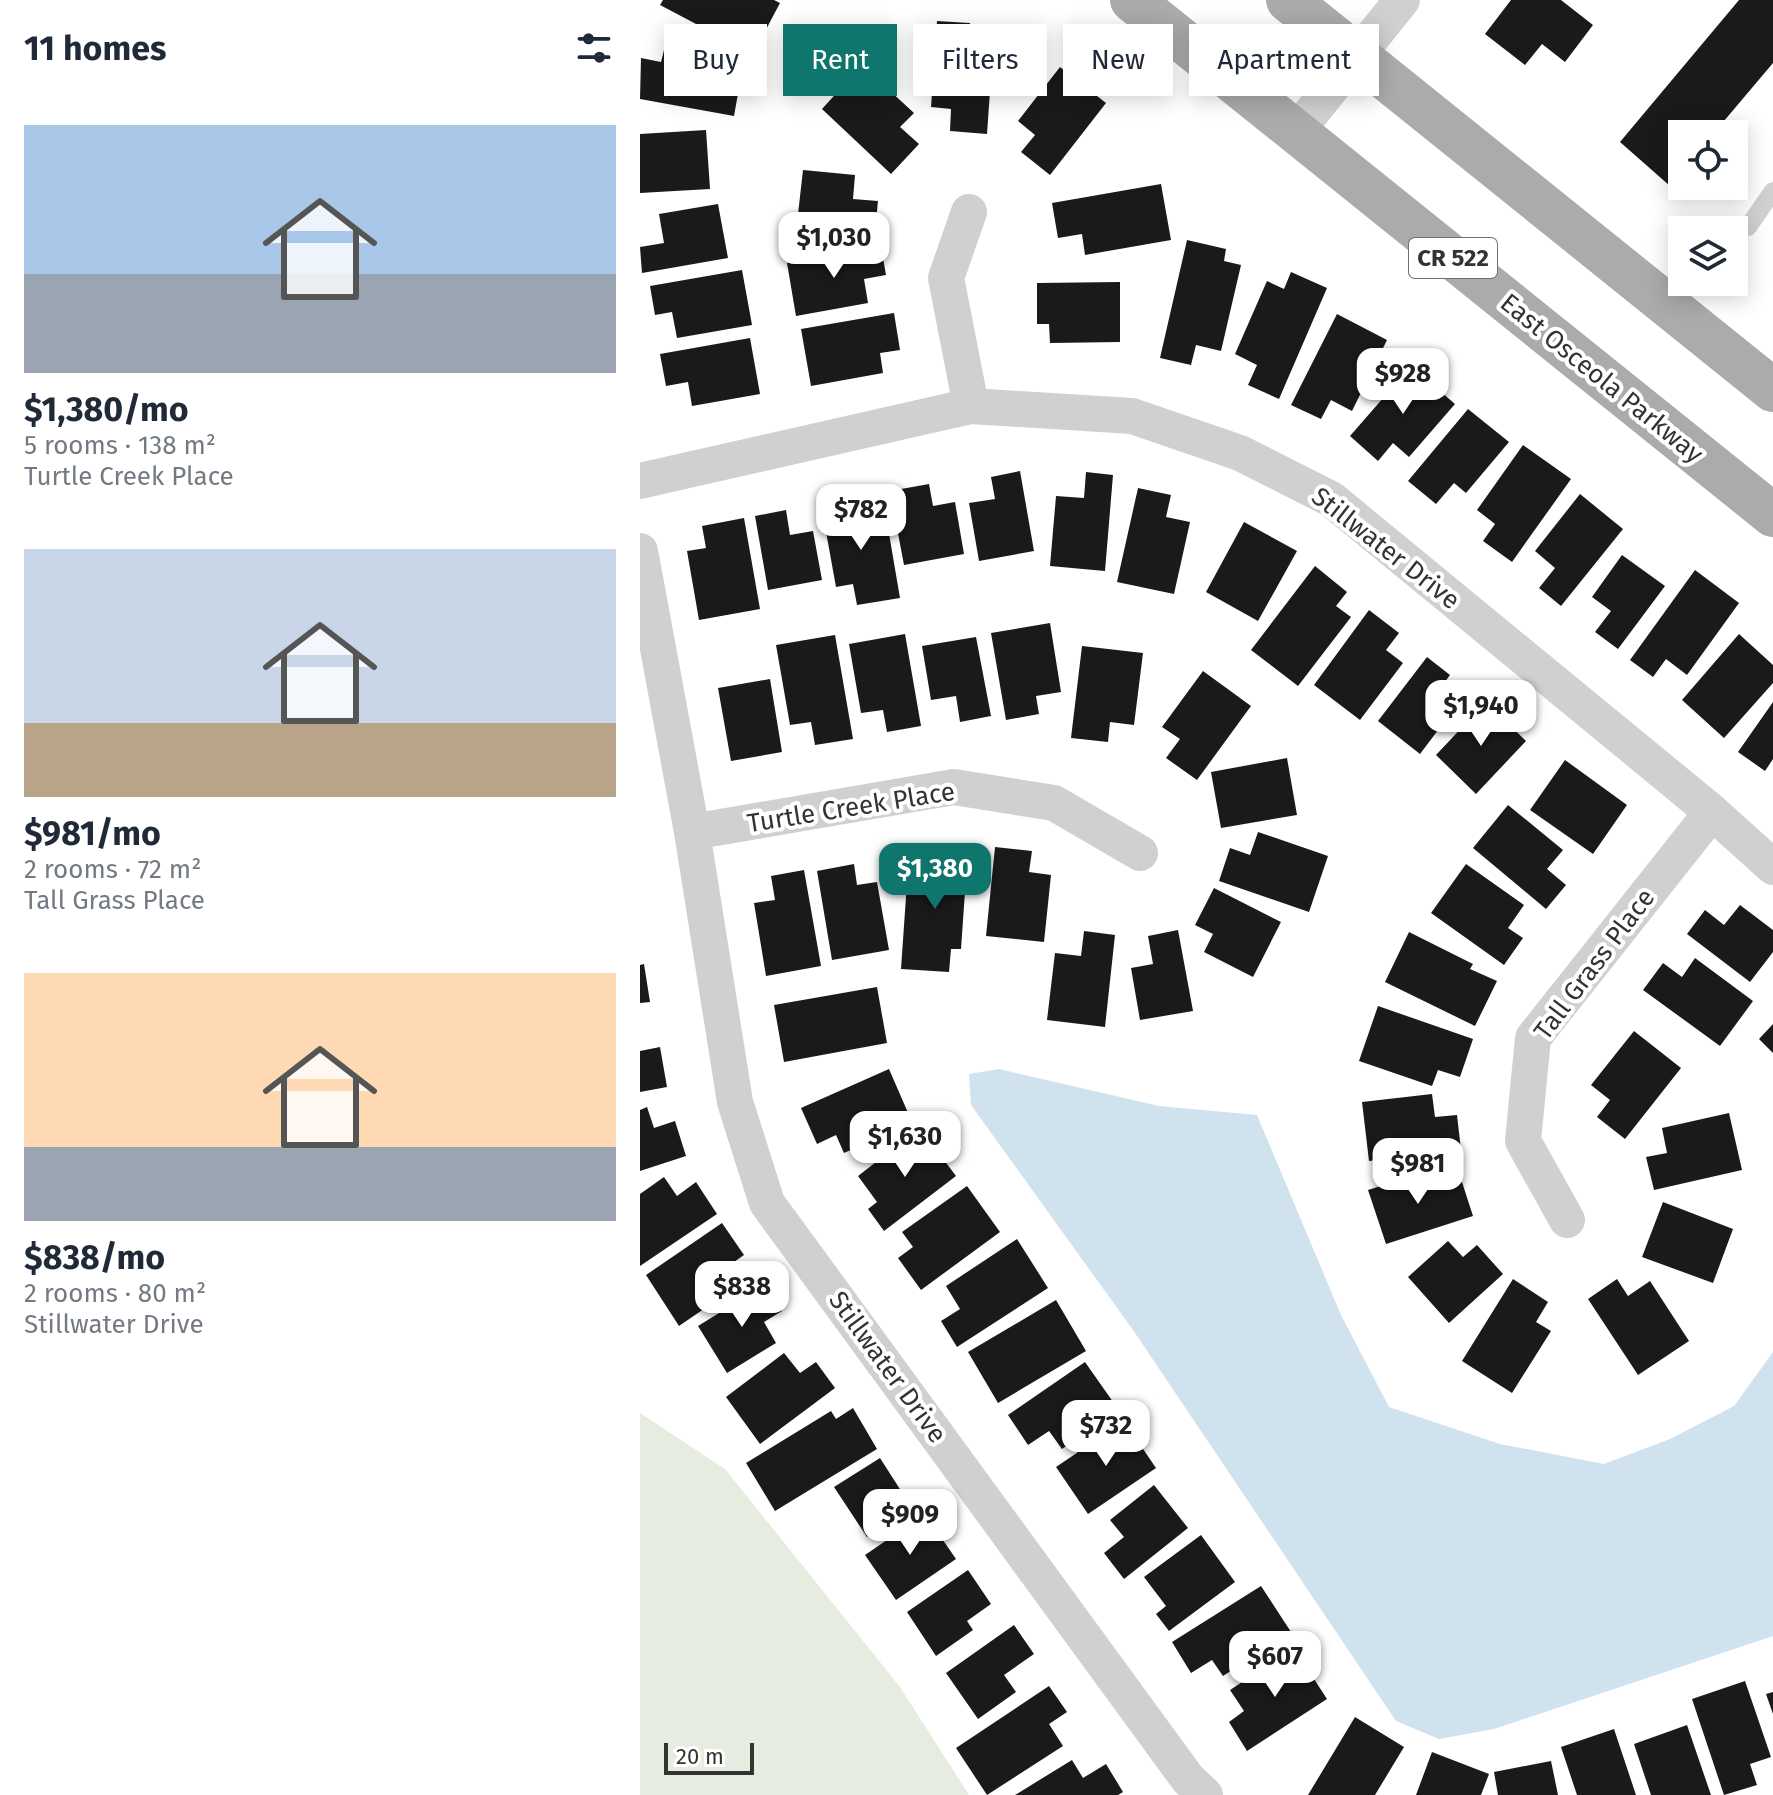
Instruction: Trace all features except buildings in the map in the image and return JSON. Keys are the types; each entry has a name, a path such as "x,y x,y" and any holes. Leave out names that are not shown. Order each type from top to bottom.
{"main road":[{"name":"East Osceola Parkway","path":"1132,0 1773,515"},
{"path":"1288,0 1318,24"},
{"path":"1379,74 1773,390"}],"street":[{"path":"1379,29 1402,0"},
{"path":"1296,132 1325,96"},
{"path":"969,212 946,278 971,406"},
{"name":"Stillwater Drive","path":"640,481 971,406 1132,416 1240,453 1331,499 1712,812 1773,867"},
{"name":"Stillwater Drive","path":"640,551 692,832 735,1102 767,1203 1188,1779 1205,1795"},
{"name":"Turtle Creek Place","path":"692,832 954,787 1054,803 1140,853"},
{"name":"Tall Grass Place","path":"1567,1220 1523,1141 1533,1038 1712,812"}],"lane":[{"path":"1748,227 1773,191"}],"shaded area":[{"path":"640,1413 725,1469 900,1687 969,1795 640,1795"}],"water":[{"path":"999,1069 1159,1106 1257,1115 1341,1315 1389,1407 1500,1444 1604,1464 1670,1439 1734,1406 1773,1352 1773,1636 1494,1729 1439,1739 1396,1721 1133,1330 971,1105 969,1074"}]}
